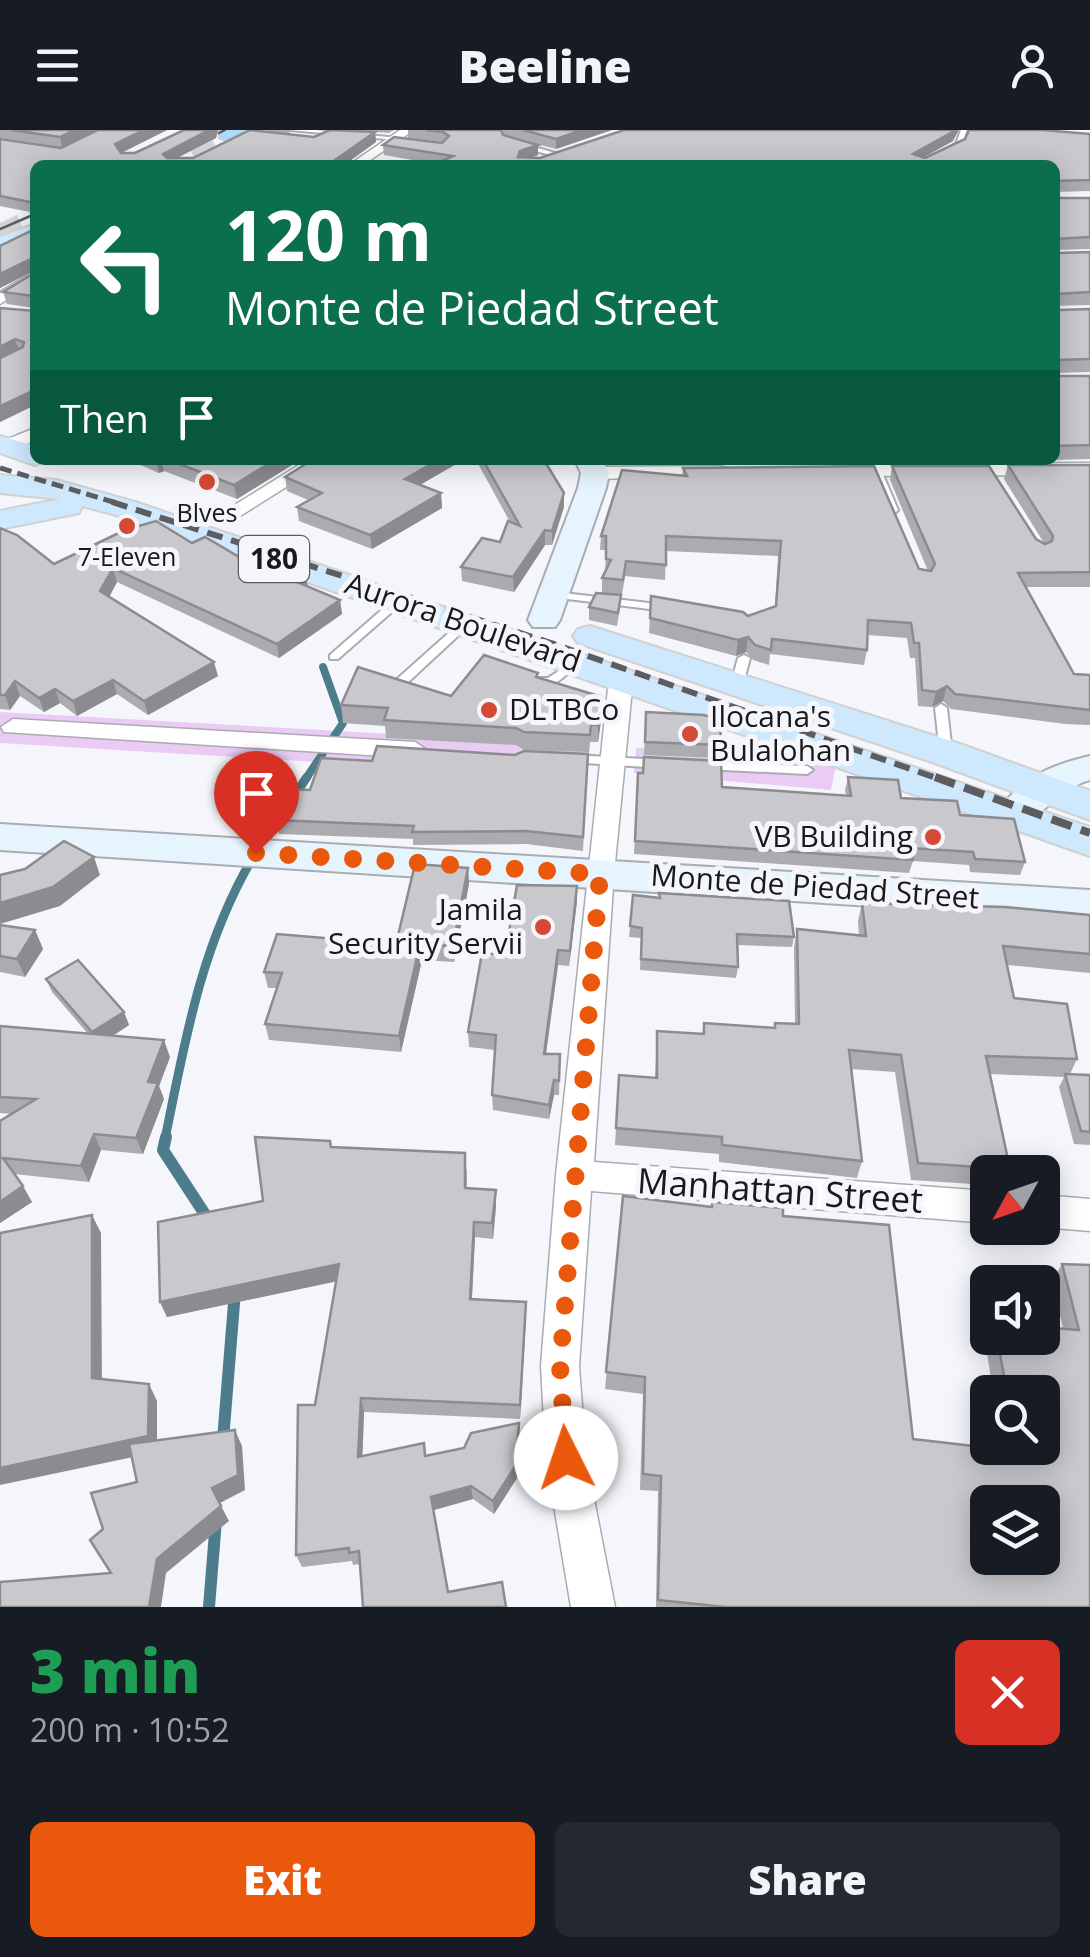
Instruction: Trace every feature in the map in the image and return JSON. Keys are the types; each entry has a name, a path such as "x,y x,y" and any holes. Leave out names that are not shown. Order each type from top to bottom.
{"main road":[{"path":"226,137 255,130"},
{"path":"0,245 30,232"},
{"path":"3,445 30,454"},
{"name":"Aurora Boulevard","path":"63,465 222,518 546,643"},
{"name":"Aurora Boulevard","path":"0,484 84,495 546,643 732,685 946,753 1090,842"},
{"path":"0,520 45,509 99,508 456,632 546,643 620,689 732,685"},
{"name":"Aurora Boulevard","path":"732,685 1026,801 1090,806"}],"street":[{"path":"364,160 400,139"},
{"path":"543,160 572,150"},
{"path":"0,299 30,278"},
{"path":"3,445 30,435"},
{"path":"222,518 312,465"},
{"path":"546,643 592,467 741,471"},
{"path":"817,470 994,478 1090,469"},
{"path":"593,1607 566,1458 560,1366 600,874 620,689"},
{"path":"6,727 441,752"},
{"path":"1026,801 1063,773 1090,768"},
{"name":"Monte de Piedad Street","path":"0,837 1090,905"},
{"name":"Manhattan Street","path":"574,1175 970,1206"},
{"path":"1060,1212 1090,1215"}],"lane":[{"path":"293,130 400,139"},
{"path":"928,160 959,145 964,130"},
{"path":"296,140 319,142 333,133"},
{"path":"506,141 558,155"},
{"path":"876,470 897,521"},
{"path":"334,657 389,609"},
{"path":"546,643 681,609"},
{"path":"400,683 456,632"},
{"path":"941,708 946,753"},
{"path":"552,758 676,764"},
{"path":"694,766 806,770"}],"shaded area":[{"path":"0,712 590,745 586,778 0,743"},
{"path":"636,748 810,757 836,764 831,790 634,773"}],"building":[{"path":"11,130 75,130 60,137"},
{"path":"98,130 144,130 115,144 121,153 135,153 184,130 209,130 163,154 167,158 193,158 250,130 314,137 330,130 375,132 335,160 30,160 30,202 0,196 0,139 61,148"},
{"path":"426,130 501,130 503,135 538,145 520,151 518,157 540,158 624,130 956,130 913,154 925,158 965,139 969,130 1043,130 1090,134 1090,180 1060,181 1060,160 444,160 453,156 383,145 394,137 442,143 449,136"},
{"path":"523,130 582,130 556,139"},
{"path":"1060,198 1090,198 1090,237 1060,239"},
{"path":"30,231 30,259 0,274 0,246"},
{"path":"1090,252 1090,292 1060,294 1060,253"},
{"path":"30,275 30,295 3,292"},
{"path":"0,308 30,311 30,392 0,406 0,358 23,347 24,342 15,339 0,347"},
{"path":"1090,309 1090,359 1060,360 1060,310"},
{"path":"1060,376 1090,376 1090,445 1060,446"},
{"path":"182,465 267,465 234,485"},
{"path":"304,465 429,465 405,479 441,493 370,535 297,507 322,493 285,477"},
{"path":"486,465 547,465 564,493 552,531 545,530 513,577 461,567 482,538 500,542 508,521 520,526"},
{"path":"1008,465 1090,465 1090,572 1018,573 1074,674 1090,675 1090,710 955,694 947,686 936,692 922,690 919,643 914,643 911,623 868,620 867,650 772,639 771,650 755,645 748,637 738,640 650,618 651,596 748,616 776,606 781,541 666,536 666,565 626,561 623,580 602,578 611,560 606,559 606,536 601,536 622,470 687,476 683,468 874,466 919,569 931,571 935,564 892,466 989,466 1036,539 1045,544 1052,541 1053,536"},
{"path":"156,521 192,543 205,537 241,558 250,553 282,565 306,576 297,582 340,600 277,644 113,568 100,591 214,662 144,701 113,680 73,701 55,689 39,698 15,681 5,695 0,695 0,528 17,535 54,564 125,530"},
{"path":"596,593 621,595 618,613 589,607"},
{"path":"484,655 538,673 536,677 602,697 598,725 591,725 590,735 524,732 516,728 384,720 388,708 341,705 358,667 451,696"},
{"path":"646,712 704,715 720,720 721,745 645,742"},
{"path":"377,746 515,755 524,751 588,754 583,837 526,831 412,832 414,826 276,820 285,789 310,790 321,758 372,761"},
{"path":"644,757 721,761 722,787 851,796 848,777 898,780 901,798 957,801 960,815 1014,819 1025,862 975,859 973,852 911,848 913,860 635,841 638,773 643,773"},
{"path":"64,841 94,857 53,887 0,903 0,875 25,869"},
{"path":"415,864 468,868 453,946 420,944 399,1036 265,1024 282,973 264,972 277,934 396,944"},
{"path":"517,885 577,886 570,951 558,950 544,1054 560,1054 559,1081 554,1080 549,1105 492,1095 496,1035 468,1032 482,953 505,955"},
{"path":"659,893 789,901 794,937 737,934 738,967 641,959 642,928 630,926 633,895 660,898"},
{"path":"862,903 1005,907 1090,915 1090,954 1003,946 1014,998 1067,1004 1077,1059 986,1056 1007,1155 970,1155 970,1166 918,1163 901,1055 849,1050 862,1161 722,1145 722,1137 616,1128 619,1075 657,1078 657,1031 704,1034 704,1023 775,1028 775,1023 799,1024 797,929 866,936"},
{"path":"0,925 35,930 17,959 0,956"},
{"path":"78,960 124,1012 92,1032 46,979"},
{"path":"0,1026 164,1040 148,1082 158,1083 136,1138 94,1134 81,1166 3,1158 23,1186 0,1202 0,1121 36,1099 0,1097"},
{"path":"1065,1074 1090,1075 1090,1132 1081,1131"},
{"path":"255,1137 330,1141 331,1147 465,1153 465,1188 496,1190 492,1223 474,1222 470,1299 526,1302 520,1405 361,1398 358,1457 424,1443 425,1456 464,1448 471,1433 519,1423 516,1465 493,1501 471,1486 431,1497 448,1592 502,1582 506,1607 363,1607 359,1551 349,1553 349,1548 296,1555 298,1405 315,1405 339,1264 160,1302 158,1222 263,1201"},
{"path":"623,1196 712,1207 712,1202 783,1208 783,1216 889,1225 913,1439 970,1446 970,1465 1060,1465 1060,1375 1004,1375 1000,1355 1060,1355 1060,1328 1079,1330 1062,1264 1090,1265 1090,1607 725,1607 658,1600 661,1476 643,1474 645,1377 606,1372"},
{"path":"92,1215 92,1378 149,1384 148,1436 0,1468 0,1233"},
{"path":"235,1430 238,1475 212,1488 221,1506 157,1559 149,1607 0,1607 0,1582 111,1573 90,1540 103,1529 91,1493 137,1482 129,1444"}],"waterway":[{"path":"307,777 343,723 323,667"},
{"path":"294,796 307,777"},
{"path":"261,846 283,813"},
{"path":"165,1139 207,960 234,892 252,859"},
{"path":"166,1137 163,1150 208,1219"},
{"path":"223,1440 235,1291"},
{"path":"209,1607 216,1520"}],"tunnel":[{"path":"169,160 227,134"},
{"path":"0,236 30,222"}],"tram line":[{"path":"219,133 225,130"},
{"path":"0,229 30,216"}],"railway":[{"path":"0,468 120,504"},
{"path":"112,502 548,642 942,780"},
{"path":"935,777 1090,833"}],"place":[{"name":"Blves","path":"207,482"},
{"name":"7-Eleven","path":"127,526"},
{"name":"DLTBCo","path":"489,710"},
{"name":"Ilocana's Bulalohan","path":"690,734"},
{"name":"VB Building","path":"933,837"},
{"name":"Jamila Security Servii","path":"543,927"}],"route":[{"path":"256,853 600,874 560,1366 566,1458"}]}
